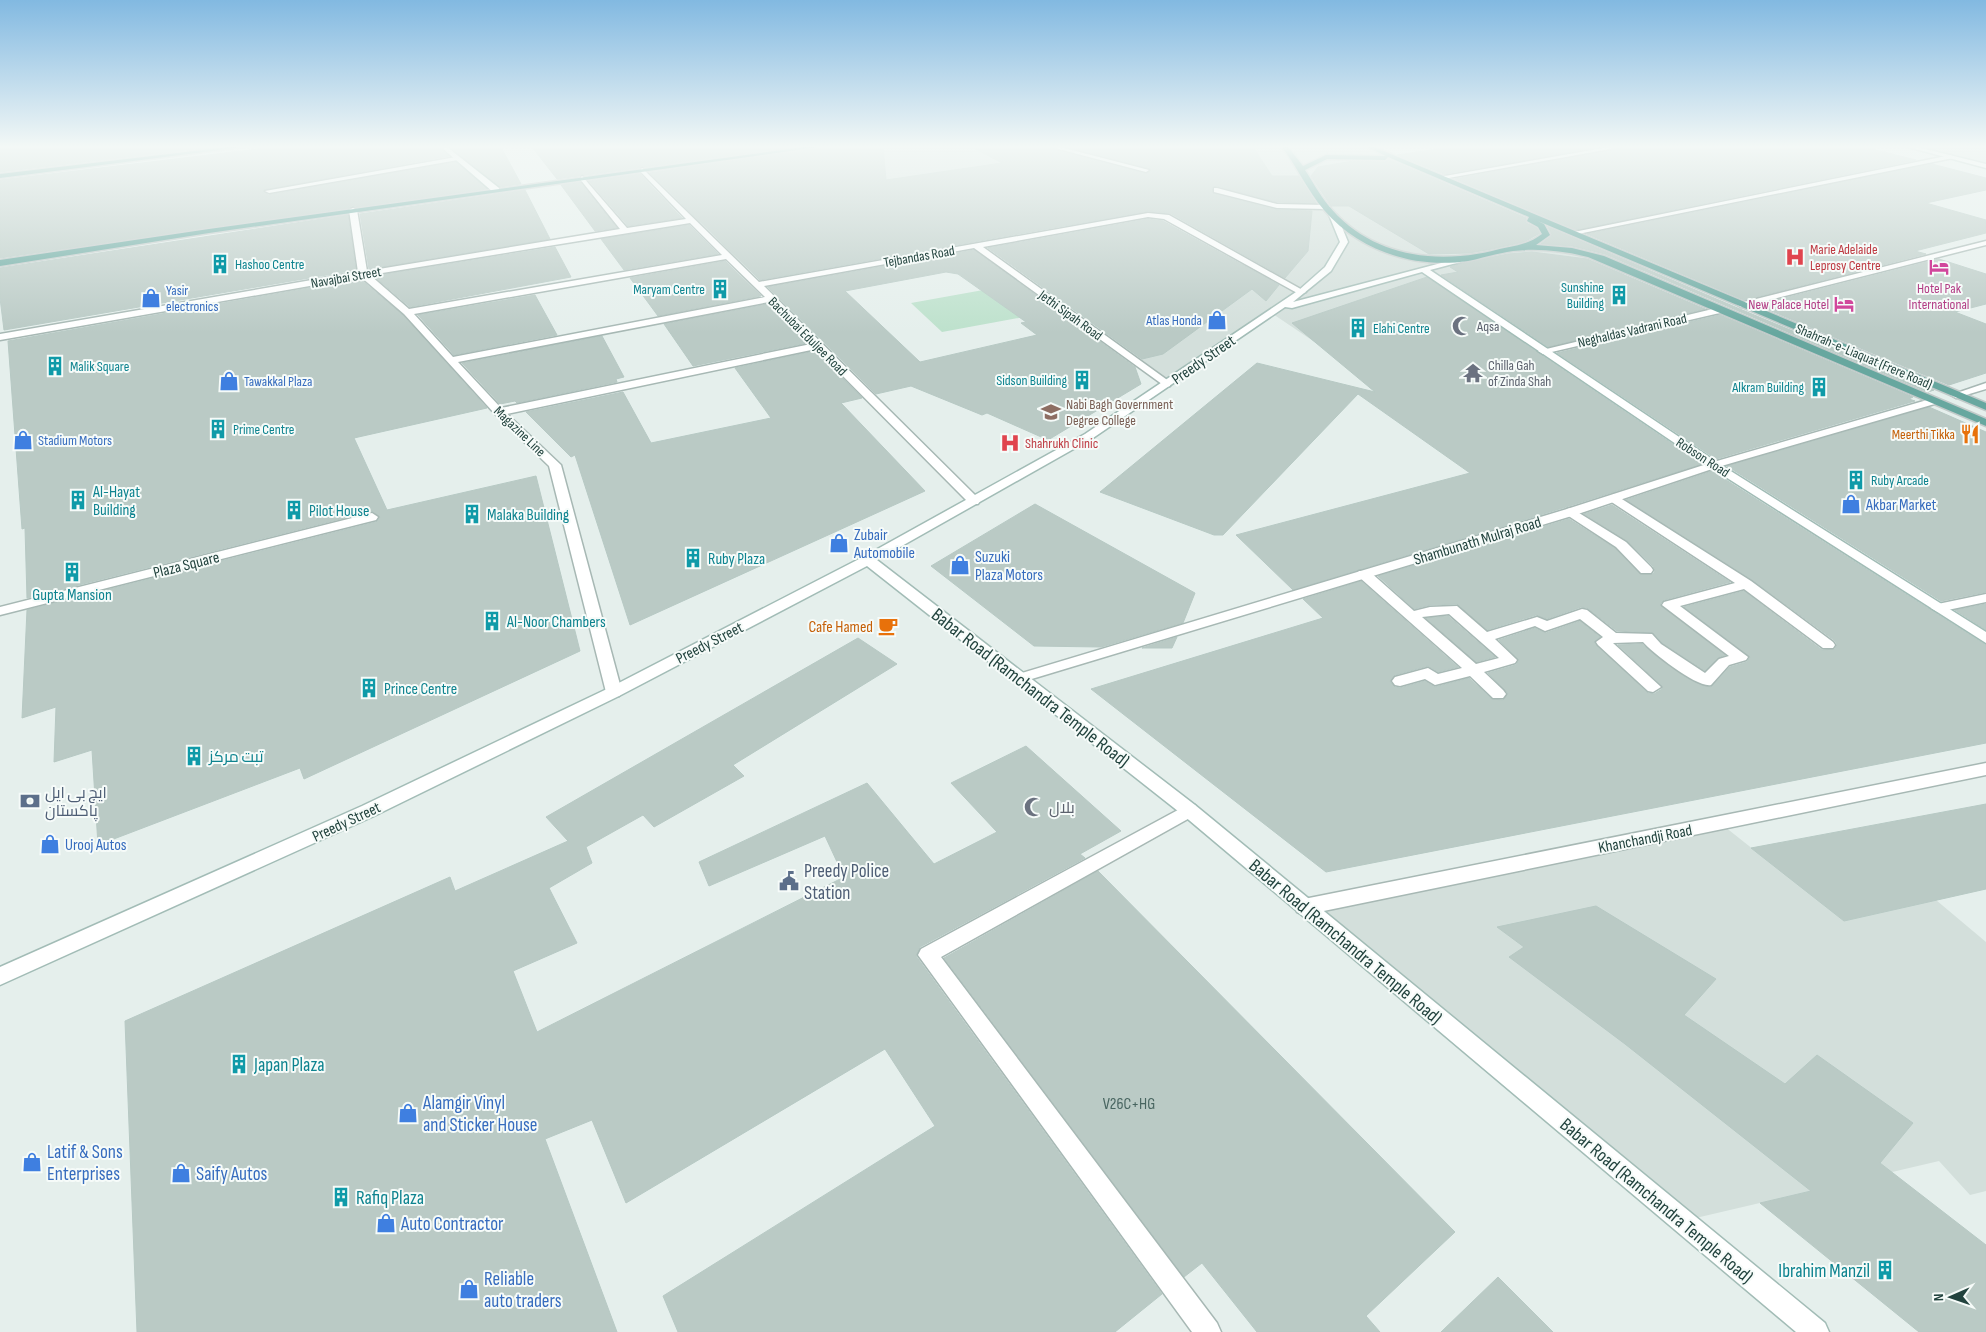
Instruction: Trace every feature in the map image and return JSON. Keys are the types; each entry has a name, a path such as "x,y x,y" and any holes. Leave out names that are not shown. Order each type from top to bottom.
{"main road":[{"path":"0,263 360,209"},
{"name":"Shahrah-e-Liaquat (Frere Road)","path":"1328,209 1362,240 1381,250 1416,258 1461,259 1520,248 1558,248 1601,258 1986,423"},
{"path":"1512,209 1541,226 1546,235 1537,242 1520,248"},
{"name":"Shahrah-e-Liaquat (Frere Road)","path":"1520,209 1986,407"}],"street":[{"path":"607,209 625,231"},
{"name":"Bachubai Eduljee Road","path":"681,209 974,502"},
{"path":"1574,233 1692,209"},
{"path":"354,210 363,274"},
{"name":"Tejbandas Road","path":"756,284 1135,216 1158,215 1302,292"},
{"name":"Preedy Street","path":"0,976 368,811 614,692 868,560 974,502 1089,436 1302,292 1328,269 1344,242 1333,215"},
{"name":"Navajbai Street","path":"0,337 363,274 692,220"},
{"path":"1741,304 1986,243"},
{"name":"Jethi Sipah Road","path":"976,246 1166,384"},
{"path":"407,312 728,256"},
{"path":"1270,312 1461,259"},
{"name":"Robson Road","path":"1424,270 1714,465 1986,638"},
{"name":"Magazine Line","path":"363,274 407,312 499,412 555,465 614,692"},
{"path":"451,360 771,299"},
{"name":"Neghaldas Vadrani Road","path":"1543,351 1721,310"},
{"path":"499,412 818,346"},
{"path":"1956,395 1986,386"},
{"name":"Shambunath Mulraj Road","path":"1020,678 1571,512 1714,465 1934,401"},
{"path":"1614,498 1746,584 1828,645"},
{"path":"1571,512 1625,547 1636,556 1646,570"},
{"name":"Plaza Square","path":"0,611 372,517"},
{"name":"Babar Road (Ramchandra Temple Road)","path":"868,560 1189,810 1816,1332"},
{"path":"1364,574 1472,668 1498,694"},
{"path":"1653,687 1603,642 1613,638 1647,637 1656,647 1706,681 1724,662 1742,657 1669,606 1746,584"},
{"path":"1938,608 1986,598"},
{"path":"1400,681 1428,673 1435,680 1472,668 1510,660 1452,609 1430,611 1412,616"},
{"path":"1485,637 1537,621 1545,627 1582,613 1613,638"},
{"name":"Khanchandji Road","path":"1304,906 1986,769"},
{"path":"1189,810 928,955 1208,1332"}],"shaded area":[{"path":"681,209 787,209 695,223"},
{"path":"1042,209 1520,209 1655,268 1554,287 1503,305 1440,316 1316,343 1270,312 1166,384 1096,333 1185,311 1245,261 1154,213 1072,228"},
{"path":"1720,823 1844,921 1936,900 1986,942 1986,1191 1970,1195 1939,1161 1683,1221 1304,907"}],"green space":[{"path":"1011,285 1046,313 942,332 911,303"}],"building":[{"path":"0,209 345,209 0,258"},
{"path":"393,209 535,209 550,239 369,269 360,214"},
{"path":"579,209 602,209 617,228 595,231"},
{"path":"613,209 674,209 682,218 628,226"},
{"path":"687,209 1274,209 1312,211 1308,251 1285,278 1170,213 1148,211 760,280"},
{"path":"1354,209 1505,209 1526,218 1526,223 1537,228 1540,233 1524,242 1492,249 1469,253 1429,254"},
{"path":"1527,209 1677,209 1576,230"},
{"path":"1709,209 1948,209 1986,220 1986,233 1915,251 1926,254 1744,300 1587,234"},
{"path":"348,215 356,270 4,330 0,298 0,268"},
{"path":"1148,219 1163,221 1279,285 1266,301 1252,289 1163,354 1142,359 988,248"},
{"path":"689,225 718,254 624,270 601,239"},
{"path":"1548,227 1934,390 1928,392 1605,254 1572,246 1541,244 1552,235"},
{"path":"555,247 571,277 410,307 374,276"},
{"path":"974,250 1135,367 1141,384 1048,440 987,413 982,415 911,386 876,394 768,287","holes":["946,272 958,274 1026,322 1021,323 1037,335 920,362 845,291"]},
{"path":"1532,252 1587,259 1705,309 1548,347 1441,275 1458,272 1450,267 1462,263 1508,254"},
{"path":"1939,259 1986,274 1986,304 1955,312 1986,324 1986,373 1949,385 1757,305"},
{"name":"Maryam Centre","path":"725,261 761,296 658,316 630,278"},
{"path":"1427,277 1702,464 1293,590 1236,535 1470,473 1358,394 1223,535 1214,535 1100,492 1257,363 1375,392 1292,323"},
{"path":"360,279 403,315 487,408 354,438 387,510 536,476 580,651 304,779 300,768 98,845 92,750 54,762 56,707 22,718 27,610 376,522 380,517 372,511 27,598 25,528 22,529 8,341"},
{"path":"535,295 557,335 454,355 418,315"},
{"path":"768,304 807,343 693,366 664,324"},
{"path":"1720,315 1913,397 1909,399 1915,401 1716,459 1557,353"},
{"path":"602,336 624,377 616,379 617,382 517,403 515,401 500,404 462,363"},
{"name":"Ruby Plaza","path":"815,351 862,398 841,403 925,491 630,625 575,455 571,457 526,412 623,392 651,443 771,418 735,368"},
{"path":"1929,407 1986,432 1986,592 1941,601 1727,466"},
{"path":"1712,471 1986,645 1986,743 1326,872 1091,689 1323,618 1303,599 1361,581 1458,667 1438,672 1428,666 1395,675 1390,682 1395,687 1400,688 1425,681 1435,687 1469,678 1492,699 1503,700 1508,693 1488,673 1516,665 1519,660 1499,640 1535,628 1546,633 1580,621 1600,637 1594,642 1597,646 1648,693 1654,694 1662,689 1662,686 1618,645 1642,644 1685,677 1704,686 1711,687 1730,667 1747,662 1750,657 1684,607 1744,591 1822,650 1835,649 1837,644 1834,640 1752,580 1626,500"},
{"path":"1035,504 1195,593 1183,623 1101,647 1034,646 931,566"},
{"path":"1612,505 1730,582 1664,600 1660,604 1725,655 1718,658 1705,671 1662,643 1653,633 1617,631 1587,608 1581,607 1547,619 1536,615 1487,630 1457,604 1430,605 1414,609 1378,576 1569,519 1615,548 1640,574 1653,574 1655,571 1653,566 1627,541 1584,514"},
{"path":"1986,604 1986,630 1955,610"},
{"path":"1448,616 1495,657 1476,662 1426,618"},
{"path":"1177,637 1172,648 1142,648"},
{"path":"858,638 897,664 733,765 744,776 654,827 643,815 586,847 592,863 549,888 577,943 513,971 537,1032 844,877 825,836 709,886 699,862 867,783 934,864 997,832 951,783 1026,746 1121,831 1080,854 1085,858 920,947 916,956 1162,1294 1115,1332 678,1332 663,1296 935,1126 885,1049 626,1203 592,1120 545,1139 617,1332 137,1332 125,1021 450,877 455,891 568,841 546,817"},
{"path":"1986,804 1986,889 1844,921 1751,848"},
{"path":"1098,871 1455,1232 1366,1316 1380,1332 1257,1332 1202,1263 1184,1277 944,958"},
{"path":"1596,906 1716,979 1684,1015 1785,1084 1817,1055 1913,1123 1880,1163 1986,1245 1986,1332 1919,1332 1760,1203 1811,1191 1625,1044 1509,957 1524,947 1497,927"},
{"path":"1498,1277 1553,1332 1441,1332"}],"place":[{"name":"Marie Adelaide Leprosy Centre","path":"1795,257"},
{"name":"Hashoo Centre","path":"220,264"},
{"name":"Hotel Pak International","path":"1939,267"},
{"name":"Maryam Centre","path":"720,289"},
{"name":"Sunshine Building","path":"1619,295"},
{"name":"Yasir electronics","path":"151,298"},
{"name":"New Palace Hotel","path":"1844,304"},
{"name":"Atlas Honda","path":"1217,320"},
{"name":"Aqsa","path":"1462,326"},
{"name":"Elahi Centre","path":"1358,328"},
{"name":"Malik Square","path":"55,366"},
{"name":"Chilla Gah of Zinda Shah","path":"1473,373"},
{"name":"Sidson Building","path":"1082,380"},
{"name":"Tawakkal Plaza","path":"229,381"},
{"name":"Alkram Building","path":"1819,387"},
{"name":"Nabi Bagh Government Degree College","path":"1051,412"},
{"name":"Prime Centre","path":"218,429"},
{"name":"Meerthi Tikka","path":"1970,434"},
{"name":"Stadium Motors","path":"23,440"},
{"name":"Shahrukh Clinic","path":"1010,443"},
{"name":"Ruby Arcade","path":"1856,480"},
{"name":"Al-Hayat Building","path":"78,500"},
{"name":"Akbar Market","path":"1851,504"},
{"name":"Pilot House","path":"294,510"},
{"name":"Malaka Building","path":"472,514"},
{"name":"Zubair Automobile","path":"839,543"},
{"name":"Ruby Plaza","path":"693,558"},
{"name":"Suzuki Plaza Motors","path":"960,565"},
{"name":"Gupta Mansion","path":"72,572"},
{"name":"Al-Noor Chambers","path":"492,621"},
{"name":"Cafe Hamed","path":"888,626"},
{"name":"Prince Centre","path":"369,688"},
{"name":"تبت مرکز","path":"194,756"},
{"name":"ایچ بی ایل پاکستان","path":"30,801"},
{"name":"بلال","path":"1034,807"},
{"name":"Urooj Autos","path":"50,844"},
{"name":"Preedy Police Station","path":"789,881"},
{"name":"Japan Plaza","path":"239,1064"},
{"name":"Alamgir Vinyl and Sticker House","path":"408,1113"},
{"name":"Latif & Sons Enterprises","path":"32,1162"},
{"name":"Saify Autos","path":"181,1173"},
{"name":"Rafiq Plaza","path":"341,1197"},
{"name":"Auto Contractor","path":"386,1223"},
{"name":"Ibrahim Manzil","path":"1885,1270"},
{"name":"Reliable auto traders","path":"469,1289"}]}
